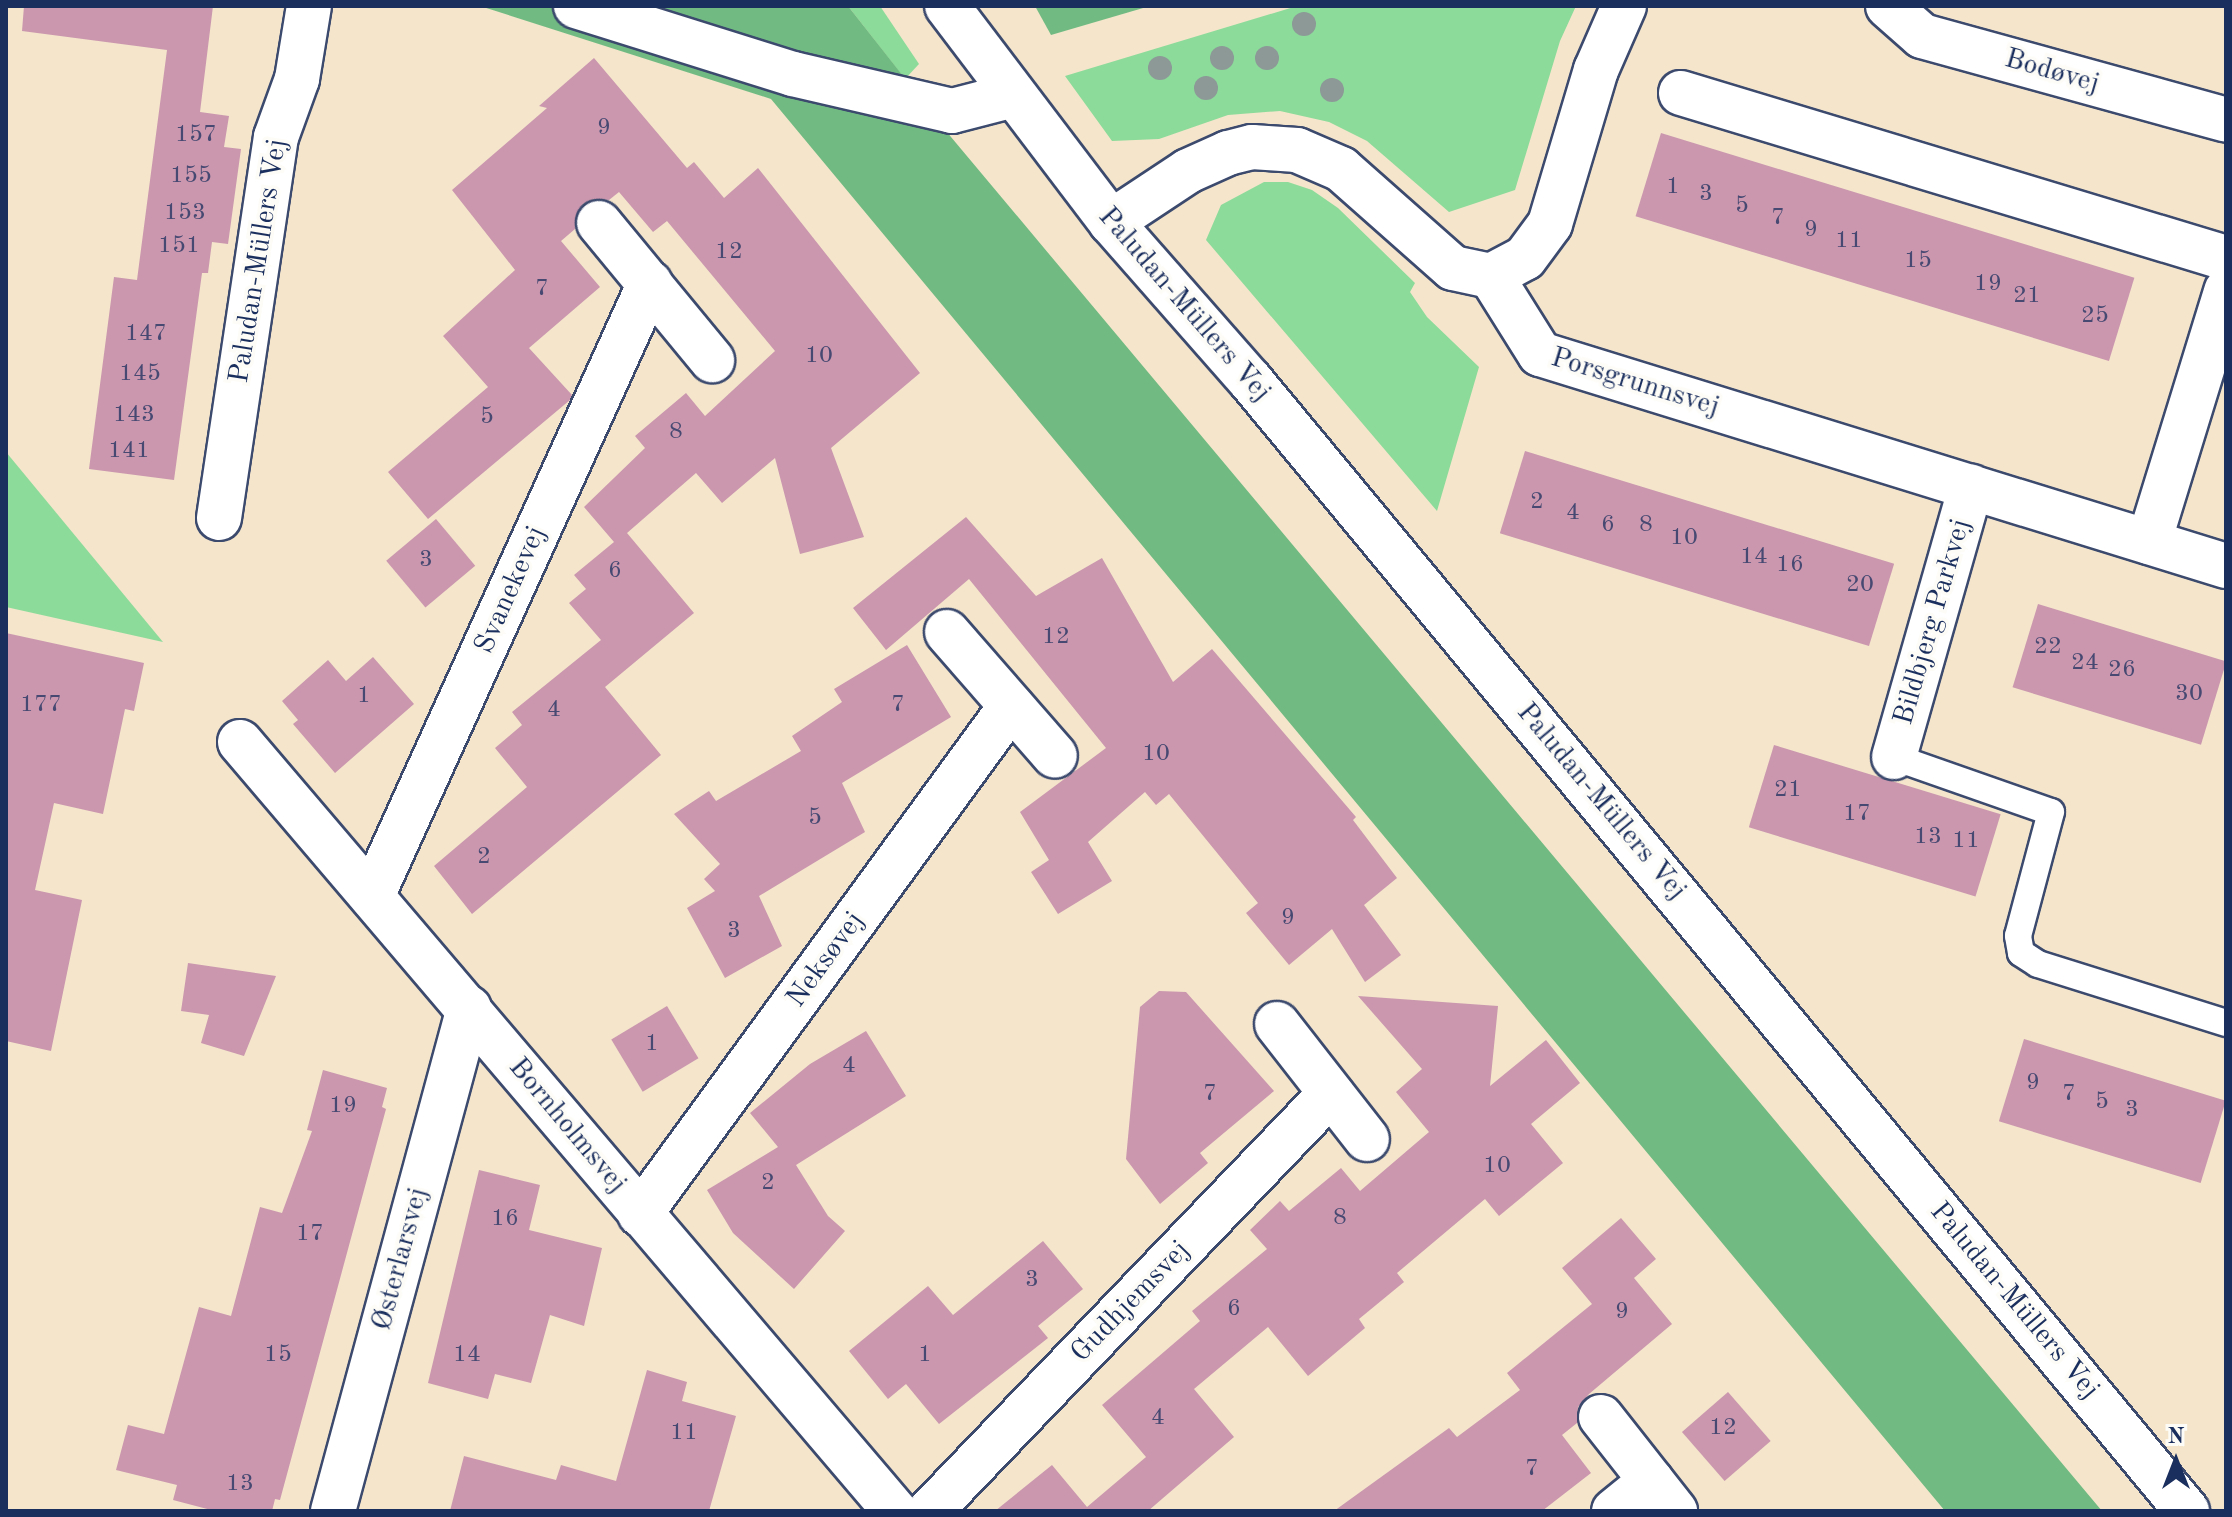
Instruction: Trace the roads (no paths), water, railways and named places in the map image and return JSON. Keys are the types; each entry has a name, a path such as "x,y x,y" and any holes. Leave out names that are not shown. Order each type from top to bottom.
{"street":[{"name":"Paludan-Müllers Vej","path":"219,518 276,137 297,79 309,6"},
{"path":"576,6 793,74 952,111 1010,96"},
{"name":"Paludan-Müllers Vej","path":"947,6 1010,96 1111,222 1250,380 2187,1511"},
{"path":"1111,222 1188,171 1228,153 1252,147 1297,150 1341,169 1453,268 1491,276 1525,258 1550,224 1596,70 1624,6"},
{"name":"Bodøvej","path":"1888,6 1922,36 2226,120"},
{"path":"1681,93 2226,258"},
{"path":"599,223 712,360"},
{"name":"Porsgrunnsvej","path":"1491,276 1540,354 2226,566"},
{"name":"Svanekevej","path":"372,896 650,283"},
{"path":"2149,542 2226,291"},
{"name":"Bildbjerg Parkvej","path":"1894,757 1971,487"},
{"path":"947,632 1055,756"},
{"name":"Neksøvej","path":"640,1214 1011,706"},
{"name":"Bornholmsvej","path":"240,742 469,1008 640,1214 863,1492 895,1511"},
{"name":"Østerlarsvej","path":"333,1511 469,1008"},
{"path":"1277,1024 1367,1139"},
{"name":"Gudhjemsvej","path":"930,1511 1331,1093"},
{"path":"1601,1417 1663,1496 1614,1511"}],"lane":[{"path":"1894,757 2051,812 2018,936 2021,953 2038,964 2226,1023"}]}
